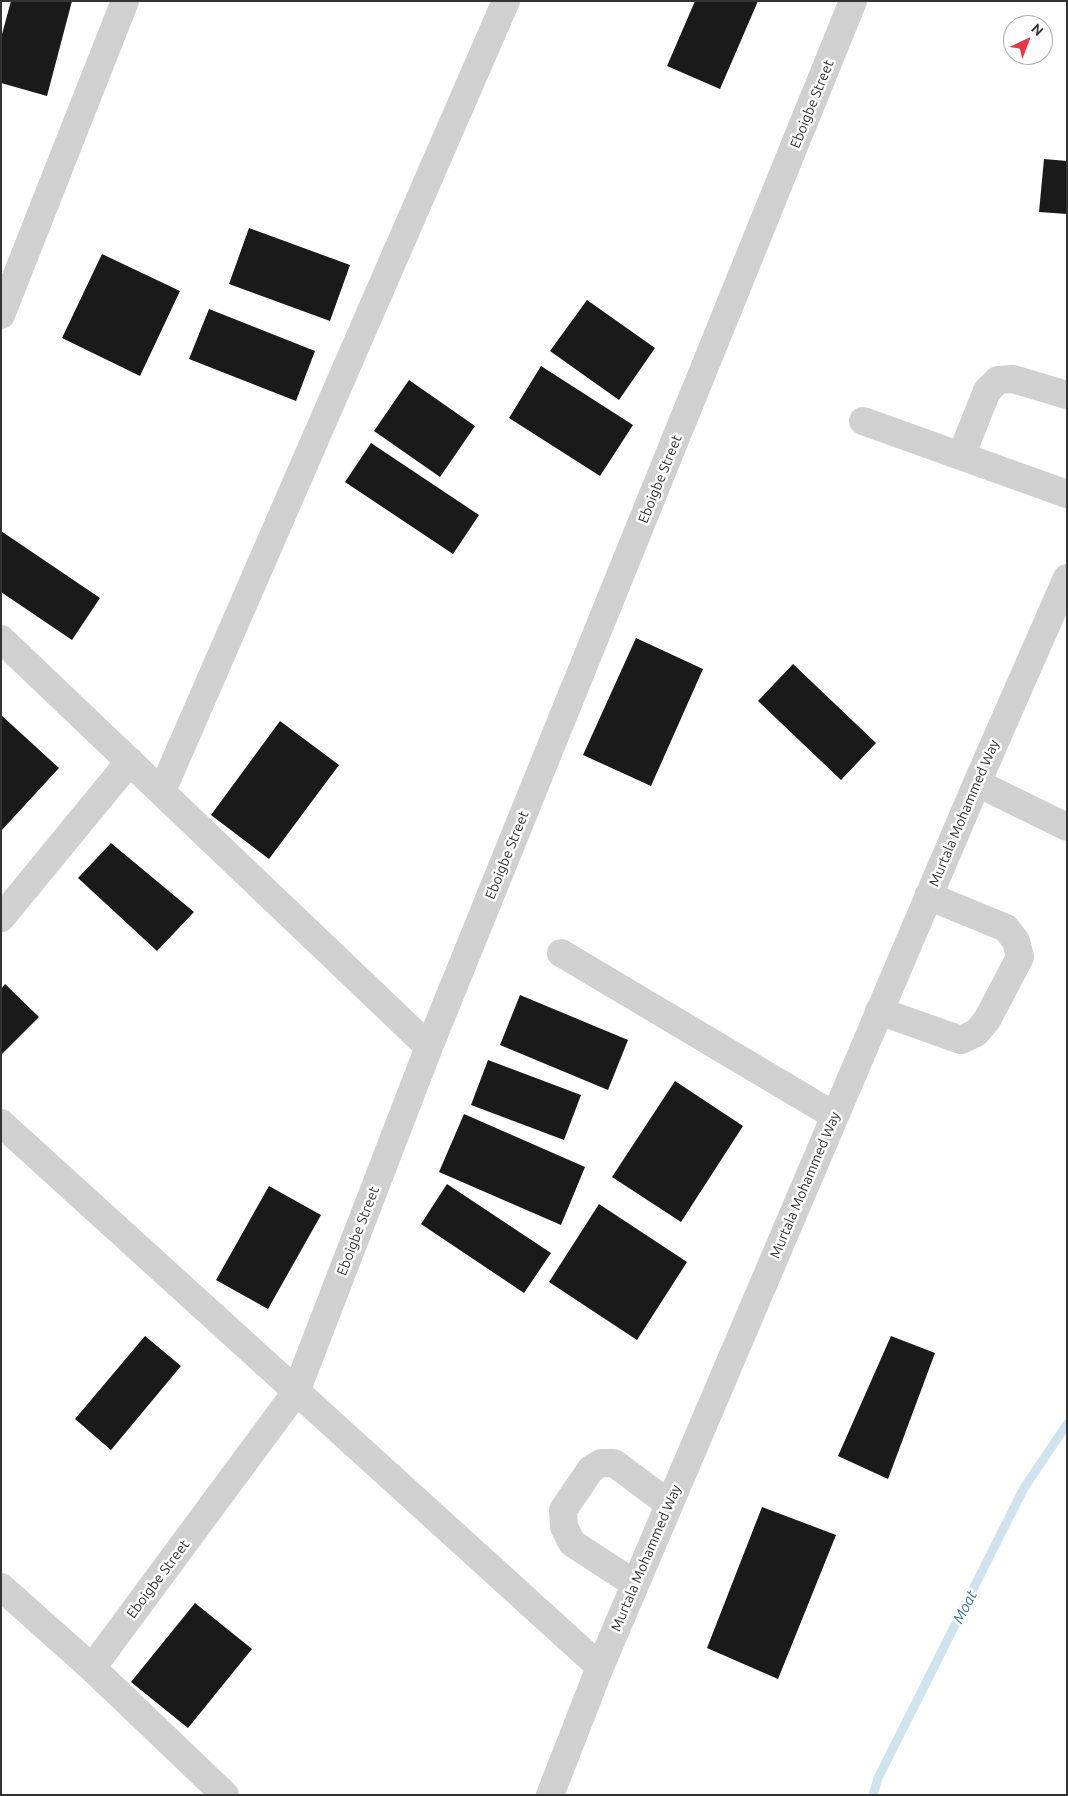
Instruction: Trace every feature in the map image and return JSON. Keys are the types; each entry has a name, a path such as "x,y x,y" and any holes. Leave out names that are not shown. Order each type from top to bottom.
{"street":[{"path":"1,315 125,1"},
{"path":"162,792 506,1"},
{"name":"Eboigbe Street","path":"92,1668 296,1392 430,1047 853,1"},
{"path":"961,456 987,391 998,380 1013,379 1067,395"},
{"path":"864,421 1067,494"},
{"name":"Murtala Mohammed Way","path":"550,1795 635,1584 976,783 1067,578"},
{"path":"1,639 430,1047"},
{"path":"1,918 130,761"},
{"path":"976,783 1066,823"},
{"path":"879,1011 961,1040 976,1033 987,1020 1020,957 1016,941 1006,928 928,896"},
{"path":"561,954 835,1116"},
{"path":"1,1123 600,1667"},
{"path":"635,1584 572,1543 564,1527 563,1510 591,1469 601,1463 614,1463 669,1504"},
{"path":"1,1587 92,1668 225,1795"}],"building":[{"path":"11,1 72,1 47,96 1,83 1,38"},
{"path":"695,1 758,1 720,89 667,66"},
{"path":"1044,159 1067,161 1067,214 1039,212"},
{"path":"249,228 350,265 330,321 229,284"},
{"path":"102,254 180,291 140,376 62,338"},
{"path":"587,300 655,348 619,400 550,351"},
{"path":"209,309 315,351 296,401 189,359"},
{"path":"541,366 633,425 600,476 509,418"},
{"path":"409,380 475,426 440,477 374,431"},
{"path":"371,443 479,515 453,554 345,482"},
{"path":"1,531 100,598 72,640 1,592"},
{"path":"636,638 703,669 651,786 583,755"},
{"path":"793,664 876,743 841,780 758,701"},
{"path":"1,715 59,768 1,831"},
{"path":"280,721 339,765 269,859 211,815"},
{"path":"111,843 194,912 157,951 78,878"},
{"path":"5,984 39,1017 1,1055 1,989"},
{"path":"520,995 628,1040 608,1090 500,1045"},
{"path":"488,1060 581,1095 564,1140 471,1105"},
{"path":"675,1081 743,1126 681,1222 612,1177"},
{"path":"464,1114 585,1167 561,1225 439,1172"},
{"path":"447,1184 551,1253 524,1293 421,1224"},
{"path":"269,1186 321,1215 268,1309 216,1280"},
{"path":"599,1204 687,1262 637,1340 549,1282"},
{"path":"145,1336 181,1366 111,1450 75,1419"},
{"path":"891,1336 935,1353 888,1479 838,1456"},
{"path":"762,1507 836,1535 778,1679 707,1648"},
{"path":"195,1603 252,1649 188,1728 131,1682"}],"waterway":[{"name":"Moat","path":"873,1795 878,1778 1024,1488 1067,1424"}]}
